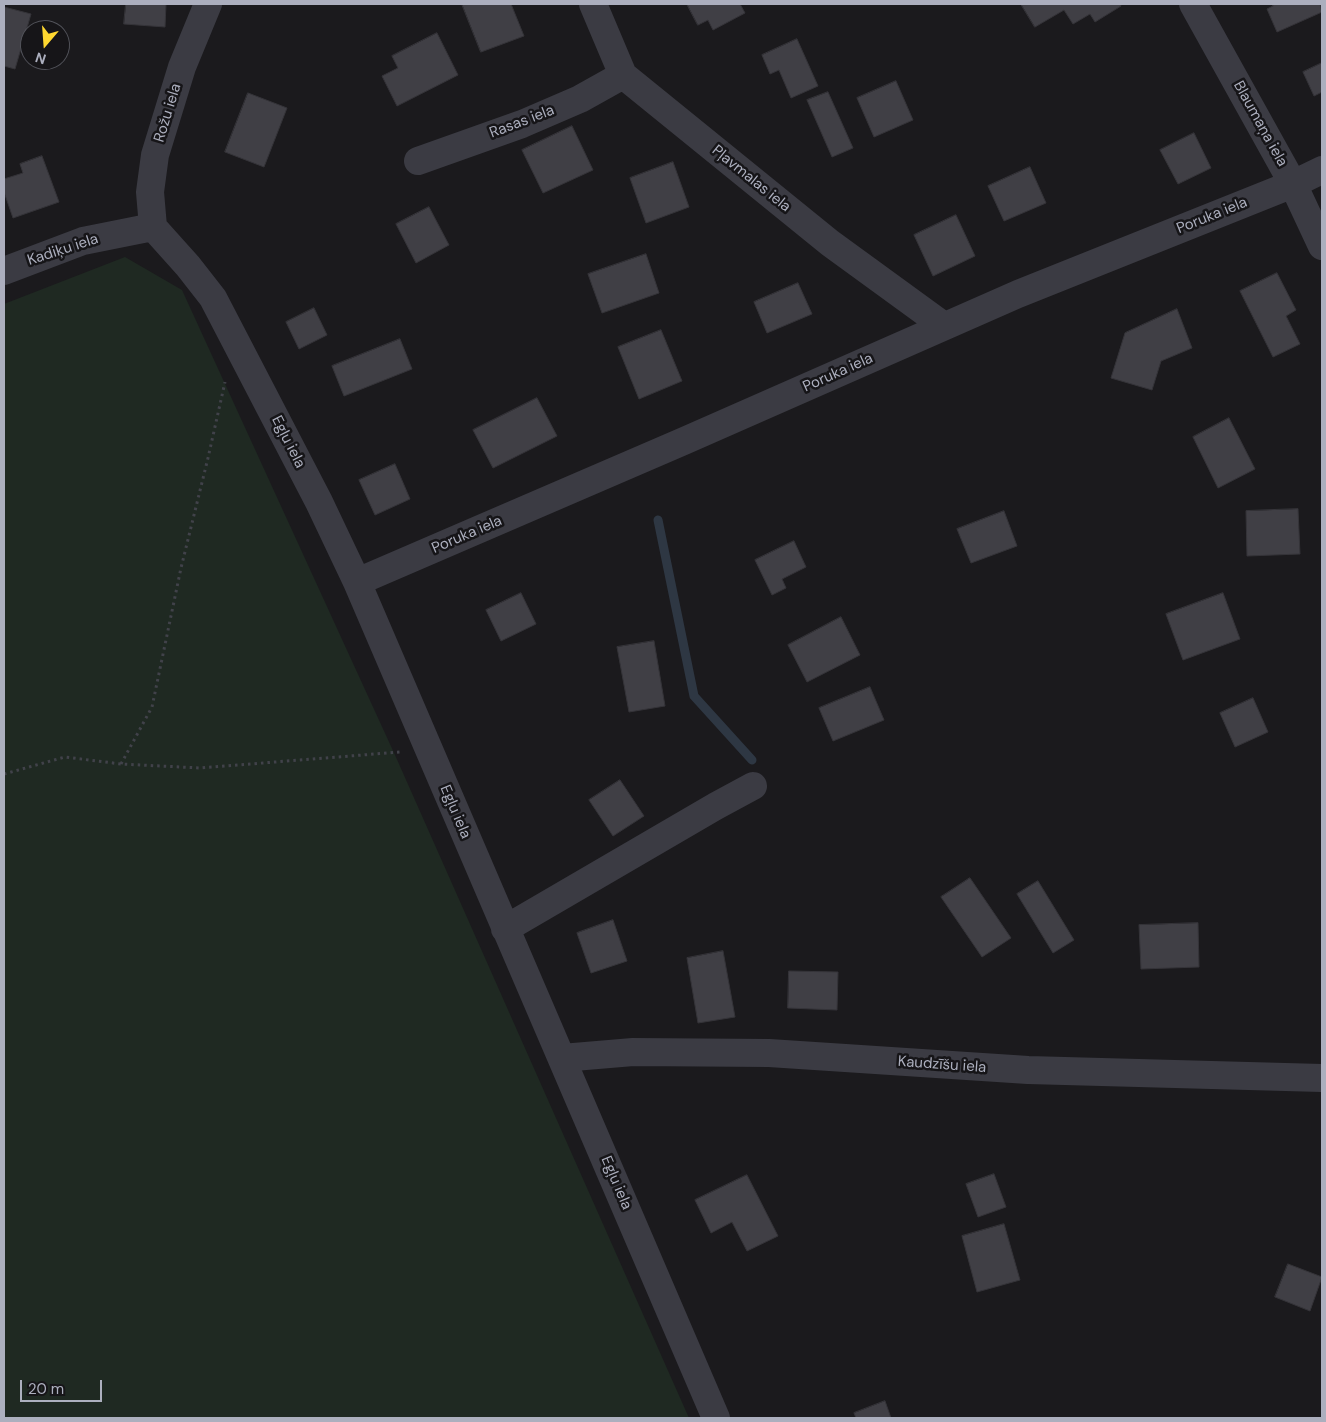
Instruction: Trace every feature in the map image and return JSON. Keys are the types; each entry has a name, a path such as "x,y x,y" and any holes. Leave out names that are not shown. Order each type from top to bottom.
{"street":[{"name":"Rožu iela","path":"153,227 150,192 155,155 182,67 208,4"},
{"name":"Pļavmalas iela","path":"593,4 623,75 830,243 944,326"},
{"name":"Blaumaņa iela","path":"1193,4 1293,184 1322,246"},
{"name":"Rasas iela","path":"418,161 538,117 580,99 623,75"},
{"name":"Poruka iela","path":"358,582 1018,294 1293,184 1322,170"},
{"name":"Kadiķu iela","path":"4,271 83,241 153,227"},
{"name":"Egļu iela","path":"153,227 188,266 213,298 319,502 358,582 428,750 716,1418"},
{"path":"505,929 753,786"},
{"name":"Kaudzīšu iela","path":"562,1058 632,1052 769,1053 1028,1070 1322,1078"}],"path":[{"path":"121,764 152,707 181,568 208,458 234,337"},
{"path":"4,774 65,757 121,764 200,768 428,750"}],"shaded area":[{"path":"125,257 182,290 395,755 689,1418 4,1418 4,304"}],"building":[{"path":"126,4 166,4 165,27 124,24"},
{"path":"462,4 511,4 524,36 481,52"},
{"path":"687,4 740,4 745,13 713,30 708,20 698,25"},
{"path":"1021,4 1120,4 1121,6 1095,22 1090,14 1073,24 1064,10 1035,27"},
{"path":"1271,4 1320,4 1322,12 1277,32 1267,9 1273,6"},
{"path":"4,7 31,14 29,20 20,20 20,52 15,69 4,66"},
{"path":"437,33 458,75 397,106 382,76 398,68 392,56"},
{"path":"797,39 818,86 791,98 779,70 770,74 762,55"},
{"path":"1322,63 1322,92 1314,96 1303,72"},
{"path":"896,81 913,120 874,137 857,98"},
{"path":"828,92 853,148 832,157 807,100"},
{"path":"248,93 287,108 264,167 225,152"},
{"path":"572,126 593,170 543,193 522,150"},
{"path":"1194,133 1211,168 1178,184 1160,150"},
{"path":"42,156 59,202 13,218 4,192 4,179 23,173 20,164"},
{"path":"673,162 689,207 646,223 630,178"},
{"path":"1030,167 1046,203 1004,221 988,186"},
{"path":"429,207 449,245 416,263 396,224"},
{"path":"956,215 975,256 933,276 914,235"},
{"path":"646,254 659,293 602,313 588,274"},
{"path":"1277,273 1296,310 1286,316 1300,344 1273,357 1240,291"},
{"path":"798,283 812,314 767,333 754,302"},
{"path":"314,308 327,335 299,349 286,322"},
{"path":"1177,309 1192,348 1161,361 1152,390 1111,378 1125,333"},
{"path":"661,330 682,381 639,399 618,347"},
{"path":"400,339 412,369 344,396 332,366"},
{"path":"537,398 557,436 493,468 473,430"},
{"path":"1229,418 1255,469 1218,488 1193,437"},
{"path":"395,464 410,499 375,515 359,480"},
{"path":"1298,509 1300,554 1247,556 1246,511"},
{"path":"1004,511 1017,546 971,563 957,529"},
{"path":"794,541 806,567 782,579 786,588 772,595 755,560"},
{"path":"521,593 536,624 501,641 486,610"},
{"path":"1223,593 1240,639 1183,660 1166,614"},
{"path":"841,617 860,655 807,682 788,645"},
{"path":"654,641 665,706 629,712 617,647"},
{"path":"870,687 884,720 833,741 819,708"},
{"path":"1253,698 1268,732 1235,747 1220,713"},
{"path":"620,780 644,816 613,836 589,800"},
{"path":"970,878 1011,938 982,957 941,897"},
{"path":"1038,881 1074,940 1053,953 1017,894"},
{"path":"613,920 627,961 591,973 577,933"},
{"path":"1198,923 1199,967 1141,969 1139,925"},
{"path":"723,951 735,1017 698,1023 687,958"},
{"path":"789,971 838,972 837,1010 788,1008"},
{"path":"994,1174 1006,1207 978,1217 966,1184"},
{"path":"747,1175 778,1236 747,1251 732,1222 711,1233 695,1200"},
{"path":"1004,1224 1020,1280 977,1292 962,1236"},
{"path":"1288,1264 1322,1277 1310,1311 1275,1297"},
{"path":"885,1401 891,1418 856,1418 854,1413"}],"waterway":[{"path":"658,520 694,696 752,760"}]}
